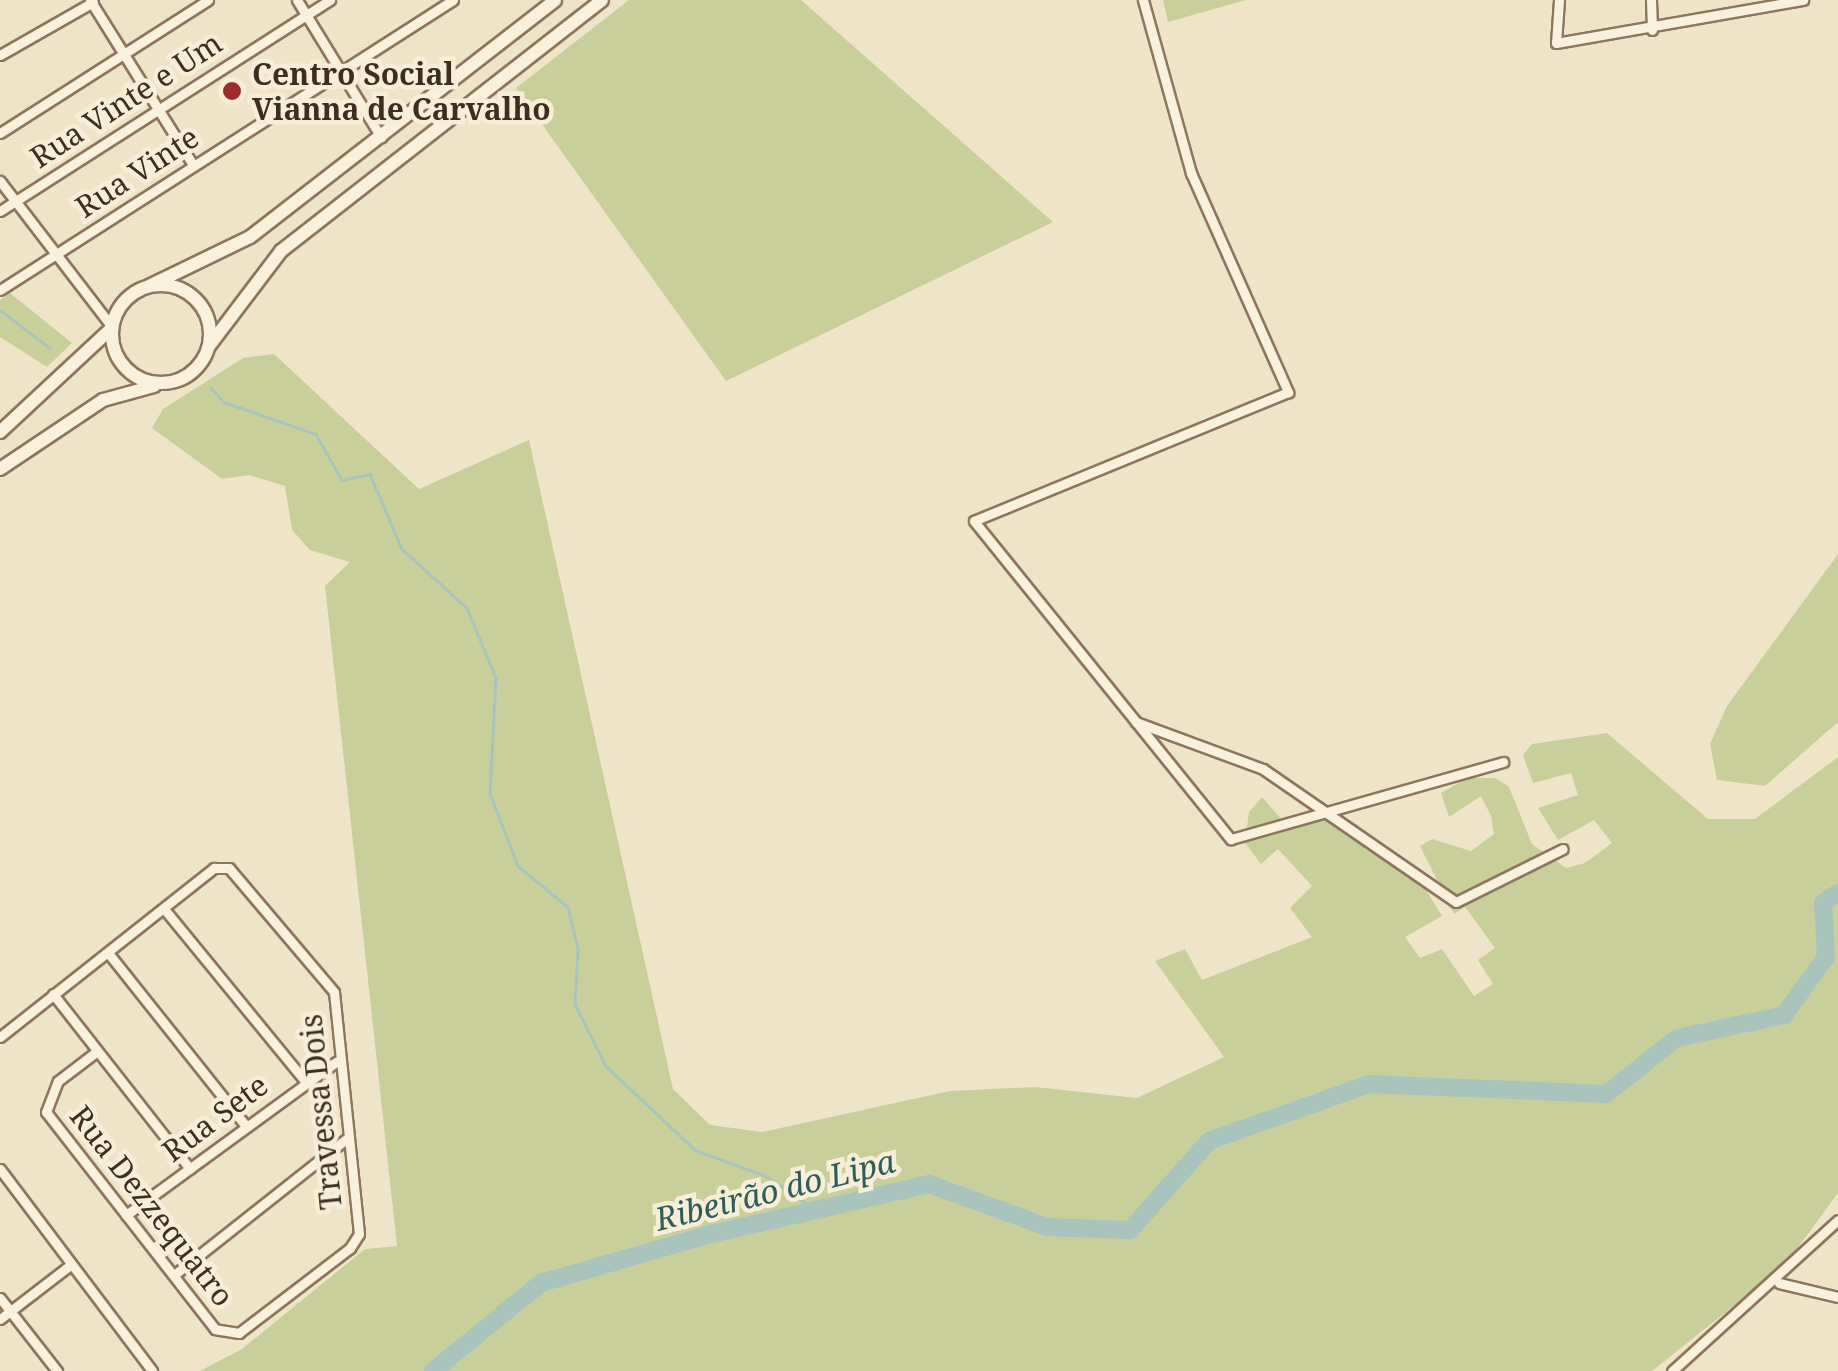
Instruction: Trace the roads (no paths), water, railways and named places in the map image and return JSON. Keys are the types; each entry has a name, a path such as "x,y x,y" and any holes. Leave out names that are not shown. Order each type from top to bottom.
{"main road":[{"path":"0,432 59,386 112,327 119,309 149,286 227,254 556,0"},
{"path":"0,469 102,400 193,372 281,250 602,0"},
{"path":"149,286 194,298 209,346"},
{"path":"112,327 124,366 164,384"}],"street":[{"path":"0,133 208,0"},
{"path":"298,0 381,137"},
{"name":"Rua Vinte e Um","path":"0,210 330,0"},
{"name":"Rua Vinte","path":"0,290 453,0"},
{"path":"1143,0 1191,173 1288,392 974,522 1128,718 1231,839 1503,762"},
{"path":"1558,0 1556,42 1652,30 1798,1"},
{"path":"1651,0 1652,30"},
{"path":"0,55 92,1 192,165"},
{"path":"0,182 53,256 112,327"},
{"path":"1128,718 1263,769 1332,810 1456,902 1563,849"},
{"name":"Travessa Dois","path":"165,910 214,868 229,868 334,992 336,1062 359,1234 239,1333"},
{"path":"0,1037 165,910 305,1081"},
{"path":"109,954 246,1126"},
{"path":"53,994 190,1169"},
{"name":"Rua Dezzequatro","path":"96,1052 58,1081 46,1112 215,1329 239,1333"},
{"name":"Rua Sete","path":"126,1215 336,1062"},
{"path":"174,1275 346,1139"},
{"path":"0,1169 69,1266 152,1371"},
{"path":"1672,1371 1779,1283 1838,1220"},
{"path":"0,1319 69,1266"},
{"path":"1779,1283 1838,1297"},
{"path":"0,1298 57,1371"}],"waterway":[{"path":"0,310 50,348"},
{"path":"211,388 224,402 316,434 342,480 370,474 402,549 467,608 496,678 490,793 518,866 568,907 578,949 575,1004 606,1066 695,1150 766,1176 816,1210"},
{"name":"Ribeirão do Lipa","path":"433,1371 541,1283 707,1235 929,1184 1047,1227 1130,1230 1209,1141 1369,1084 1606,1094 1677,1038 1784,1015 1826,957 1823,903 1838,893"}],"place":[{"name":"Centro Social Vianna de Carvalho","path":"232,91"}]}
